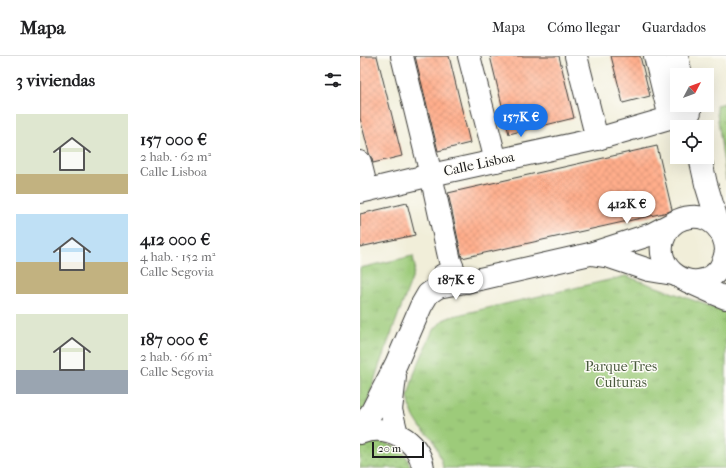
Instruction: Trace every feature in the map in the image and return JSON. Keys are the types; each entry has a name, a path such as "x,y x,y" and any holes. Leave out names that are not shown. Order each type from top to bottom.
{"street":[{"path":"402,56 450,261 455,273 467,282"},
{"path":"469,56 496,161"},
{"path":"576,56 597,139"},
{"path":"655,56 685,115"},
{"path":"677,56 680,68"},
{"name":"Calle Lisboa","path":"363,191 597,139 685,115"},
{"path":"360,162 363,191"},
{"path":"701,164 693,203 680,220 668,229 663,238 661,248 662,257 667,266 680,277 726,298"},
{"path":"702,164 715,217 720,230"},
{"path":"360,432 396,364 421,306 428,294 438,287 467,282 590,254 652,234 680,220 694,217 704,218 713,223 724,236 726,244 724,260 720,268 713,275 696,281 649,270 610,257 590,254"},
{"path":"438,287 450,261"},
{"path":"396,364 391,410 397,434"},
{"path":"360,432 383,430 397,434 409,441 418,452 423,468"}],"green space":[{"path":"726,103 726,180 716,105"},
{"path":"413,256 415,267 413,276 379,366 366,406 360,413 360,268"},
{"name":"Parque Tres Culturas","path":"626,276 726,312 726,468 443,468 433,439 421,428 414,417 408,396 414,374 432,332 443,320 453,316"},
{"path":"378,442 399,449 409,462 410,468 360,468 360,448 368,444"}],"building":[{"path":"360,56 377,56 402,156 373,163 360,118"},
{"path":"415,56 449,56 470,143 438,151"},
{"path":"490,56 559,56 574,118 509,134"},
{"path":"611,56 640,56 650,96 623,103"},
{"path":"657,146 672,210 462,258 448,193"},
{"path":"407,203 415,235 360,247 360,214"}]}
